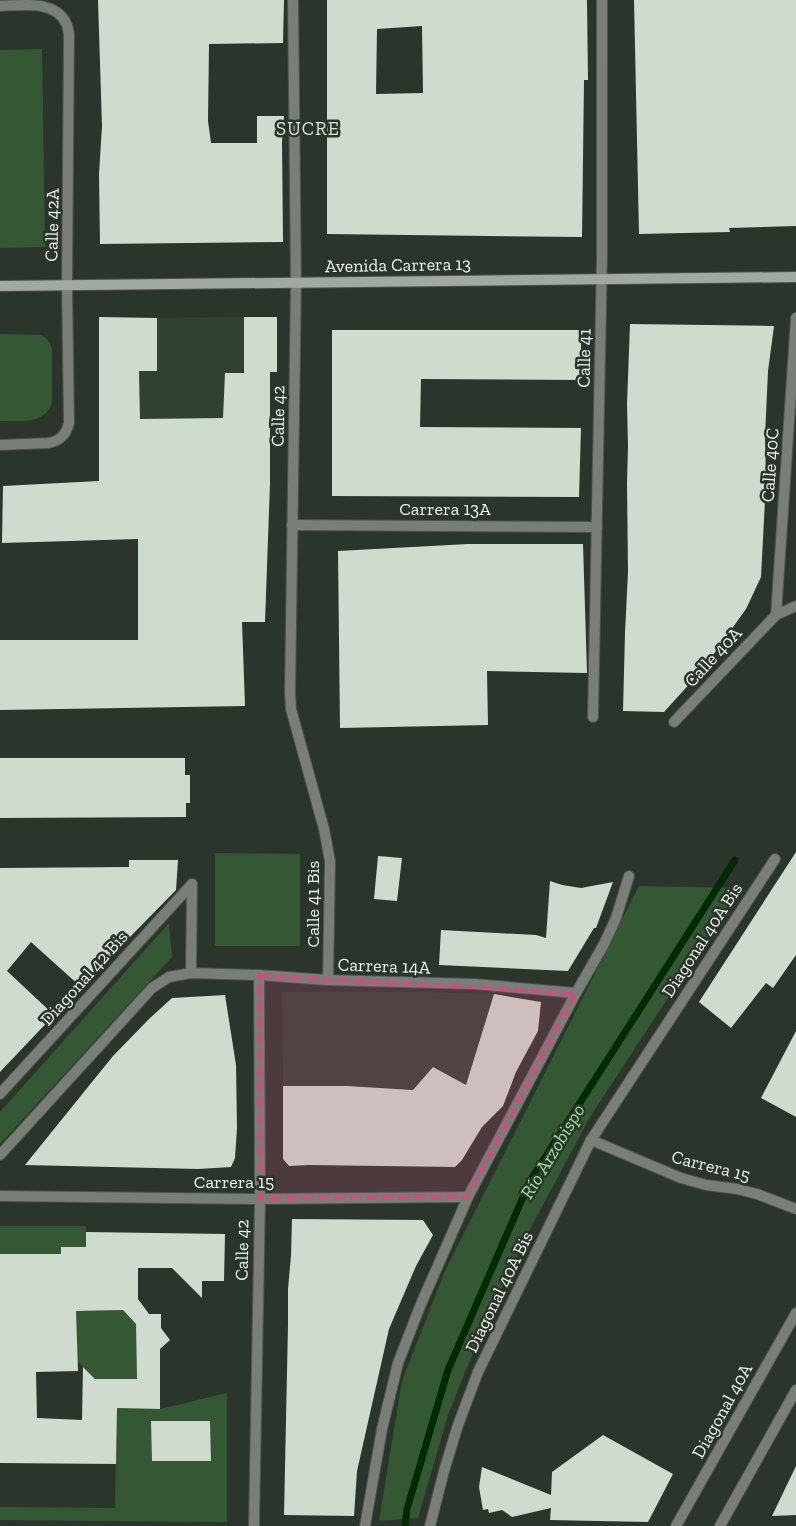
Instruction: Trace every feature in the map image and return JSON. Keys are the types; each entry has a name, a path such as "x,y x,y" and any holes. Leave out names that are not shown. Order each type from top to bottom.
{"main road":[{"name":"Avenida Carrera 13","path":"0,286 796,277"}],"street":[{"name":"Calle 42","path":"293,0 296,282 291,710 324,829"},
{"name":"Calle 41","path":"593,718 602,279 602,0"},
{"name":"Calle 42A","path":"0,6 40,4 52,8 61,15 66,23 69,34 67,286 69,423 67,431 56,442 0,445"},
{"name":"Calle 40C","path":"776,615 796,318"},
{"name":"Carrera 13A","path":"292,525 597,527"},
{"path":"776,615 796,606"},
{"name":"Calle 40A","path":"674,722 776,615"},
{"name":"Calle 41 Bis","path":"324,829 330,861 328,980"},
{"name":"Diagonal 40A Bis","path":"430,1526 458,1425 478,1372 591,1140 775,859"},
{"path":"365,1526 382,1429 398,1363 421,1304 468,1197 604,944 616,918 629,876"},
{"name":"Diagonal 42 Bis","path":"0,1094 192,884 192,973"},
{"path":"0,1155 152,988 169,977 192,973"},
{"name":"Carrera 14A","path":"192,973 328,980 475,984 576,993"},
{"name":"Calle 42","path":"254,1526 260,1199 259,975"},
{"name":"Carrera 15","path":"591,1140 680,1178 706,1185 758,1194 796,1209"},
{"name":"Carrera 15","path":"0,1196 260,1199 468,1197"},
{"name":"Diagonal 40A","path":"676,1526 796,1312"},
{"path":"720,1526 796,1390"}],"highlighted area":[{"path":"259,975 576,993 468,1197 260,1199"}],"shaded area":[{"path":"244,317 244,371 241,373 225,373 223,418 140,419 139,371 157,371 157,318"},
{"path":"282,992 494,994 466,1085 433,1067 413,1089 283,1086"}],"green space":[{"path":"42,49 45,247 0,248 0,50"},
{"path":"0,334 41,335 51,345 52,402 44,415 38,418 23,421 0,421"},
{"path":"215,853 300,854 300,946 215,946"},
{"path":"639,886 740,888 590,1117 531,1227 484,1325 448,1415 418,1518 379,1521 402,1381 445,1271"},
{"path":"169,923 172,957 0,1144 0,1112"},
{"path":"0,1226 86,1226 86,1247 62,1247 61,1254 0,1254"},
{"path":"123,1310 136,1324 137,1379 95,1379 77,1361 76,1311"},
{"path":"227,1393 227,1522 0,1520 0,1507 115,1508 117,1408 160,1409","holes":["152,1421 210,1421 211,1461 152,1461"]}],"building":[{"path":"98,0 284,0 283,43 209,44 208,121 211,143 257,143 257,116 284,116 282,142 283,242 100,244 99,174 102,126"},
{"path":"327,0 587,0 588,80 584,80 582,237 327,234","holes":["422,26 423,93 376,94 377,29"]},
{"path":"634,0 796,0 796,226 729,228 730,232 639,234"},
{"path":"99,317 157,318 157,371 139,371 140,419 223,418 225,373 244,373 244,317 277,317 277,372 270,372 270,484 265,622 242,622 245,706 0,710 0,640 138,640 138,539 2,543 3,486 99,481"},
{"path":"630,324 774,326 768,371 765,436 766,481 761,577 746,609 703,669 664,712 623,711 628,572 627,404"},
{"path":"332,330 581,330 581,380 421,379 420,427 581,428 579,497 332,496"},
{"path":"468,544 583,544 587,673 487,671 488,725 340,728 338,551"},
{"path":"0,758 185,758 185,775 190,775 190,803 186,803 186,817 0,818"},
{"path":"796,852 796,955 773,988 766,983 731,1028 699,1002"},
{"path":"378,856 402,858 397,901 374,899"},
{"path":"129,860 178,860 176,890 81,987 31,942 7,971 54,1015 0,1072 0,868 129,867"},
{"path":"550,881 581,888 613,882 596,928 594,928 568,971 439,965 441,930 536,935 546,938"},
{"path":"494,994 541,1002 538,1031 516,1072 503,1106 482,1127 462,1160 455,1167 289,1166 283,1159 283,1086 347,1086 413,1090 433,1067 466,1085"},
{"path":"225,995 236,1065 237,1128 235,1158 231,1167 198,1169 25,1165 113,1056 172,998"},
{"path":"796,1031 796,1117 761,1098"},
{"path":"292,1219 423,1220 433,1235 416,1266 389,1329 357,1471 354,1516 284,1515 288,1289"},
{"path":"86,1232 225,1234 224,1281 202,1281 202,1298 172,1268 138,1268 138,1299 149,1314 161,1314 161,1328 170,1340 160,1349 160,1409 117,1408 116,1464 0,1463 0,1254 61,1254 61,1247 86,1247","holes":["123,1310 136,1324 137,1379 95,1379 83,1367 82,1420 37,1418 36,1372 78,1371 76,1311"]},
{"path":"151,1421 210,1421 211,1461 152,1461"},
{"path":"603,1435 673,1474 648,1522 550,1520 551,1508 512,1517 502,1510 489,1513 488,1509 483,1510 479,1487 482,1467 551,1495 552,1472"},
{"path":"796,1466 796,1515 772,1516"}],"waterway":[{"name":"Río Arzobispo","path":"405,1526 407,1509 448,1370 530,1181 735,860"}],"district":[{"name":"SUCRE","path":"308,128"}]}
